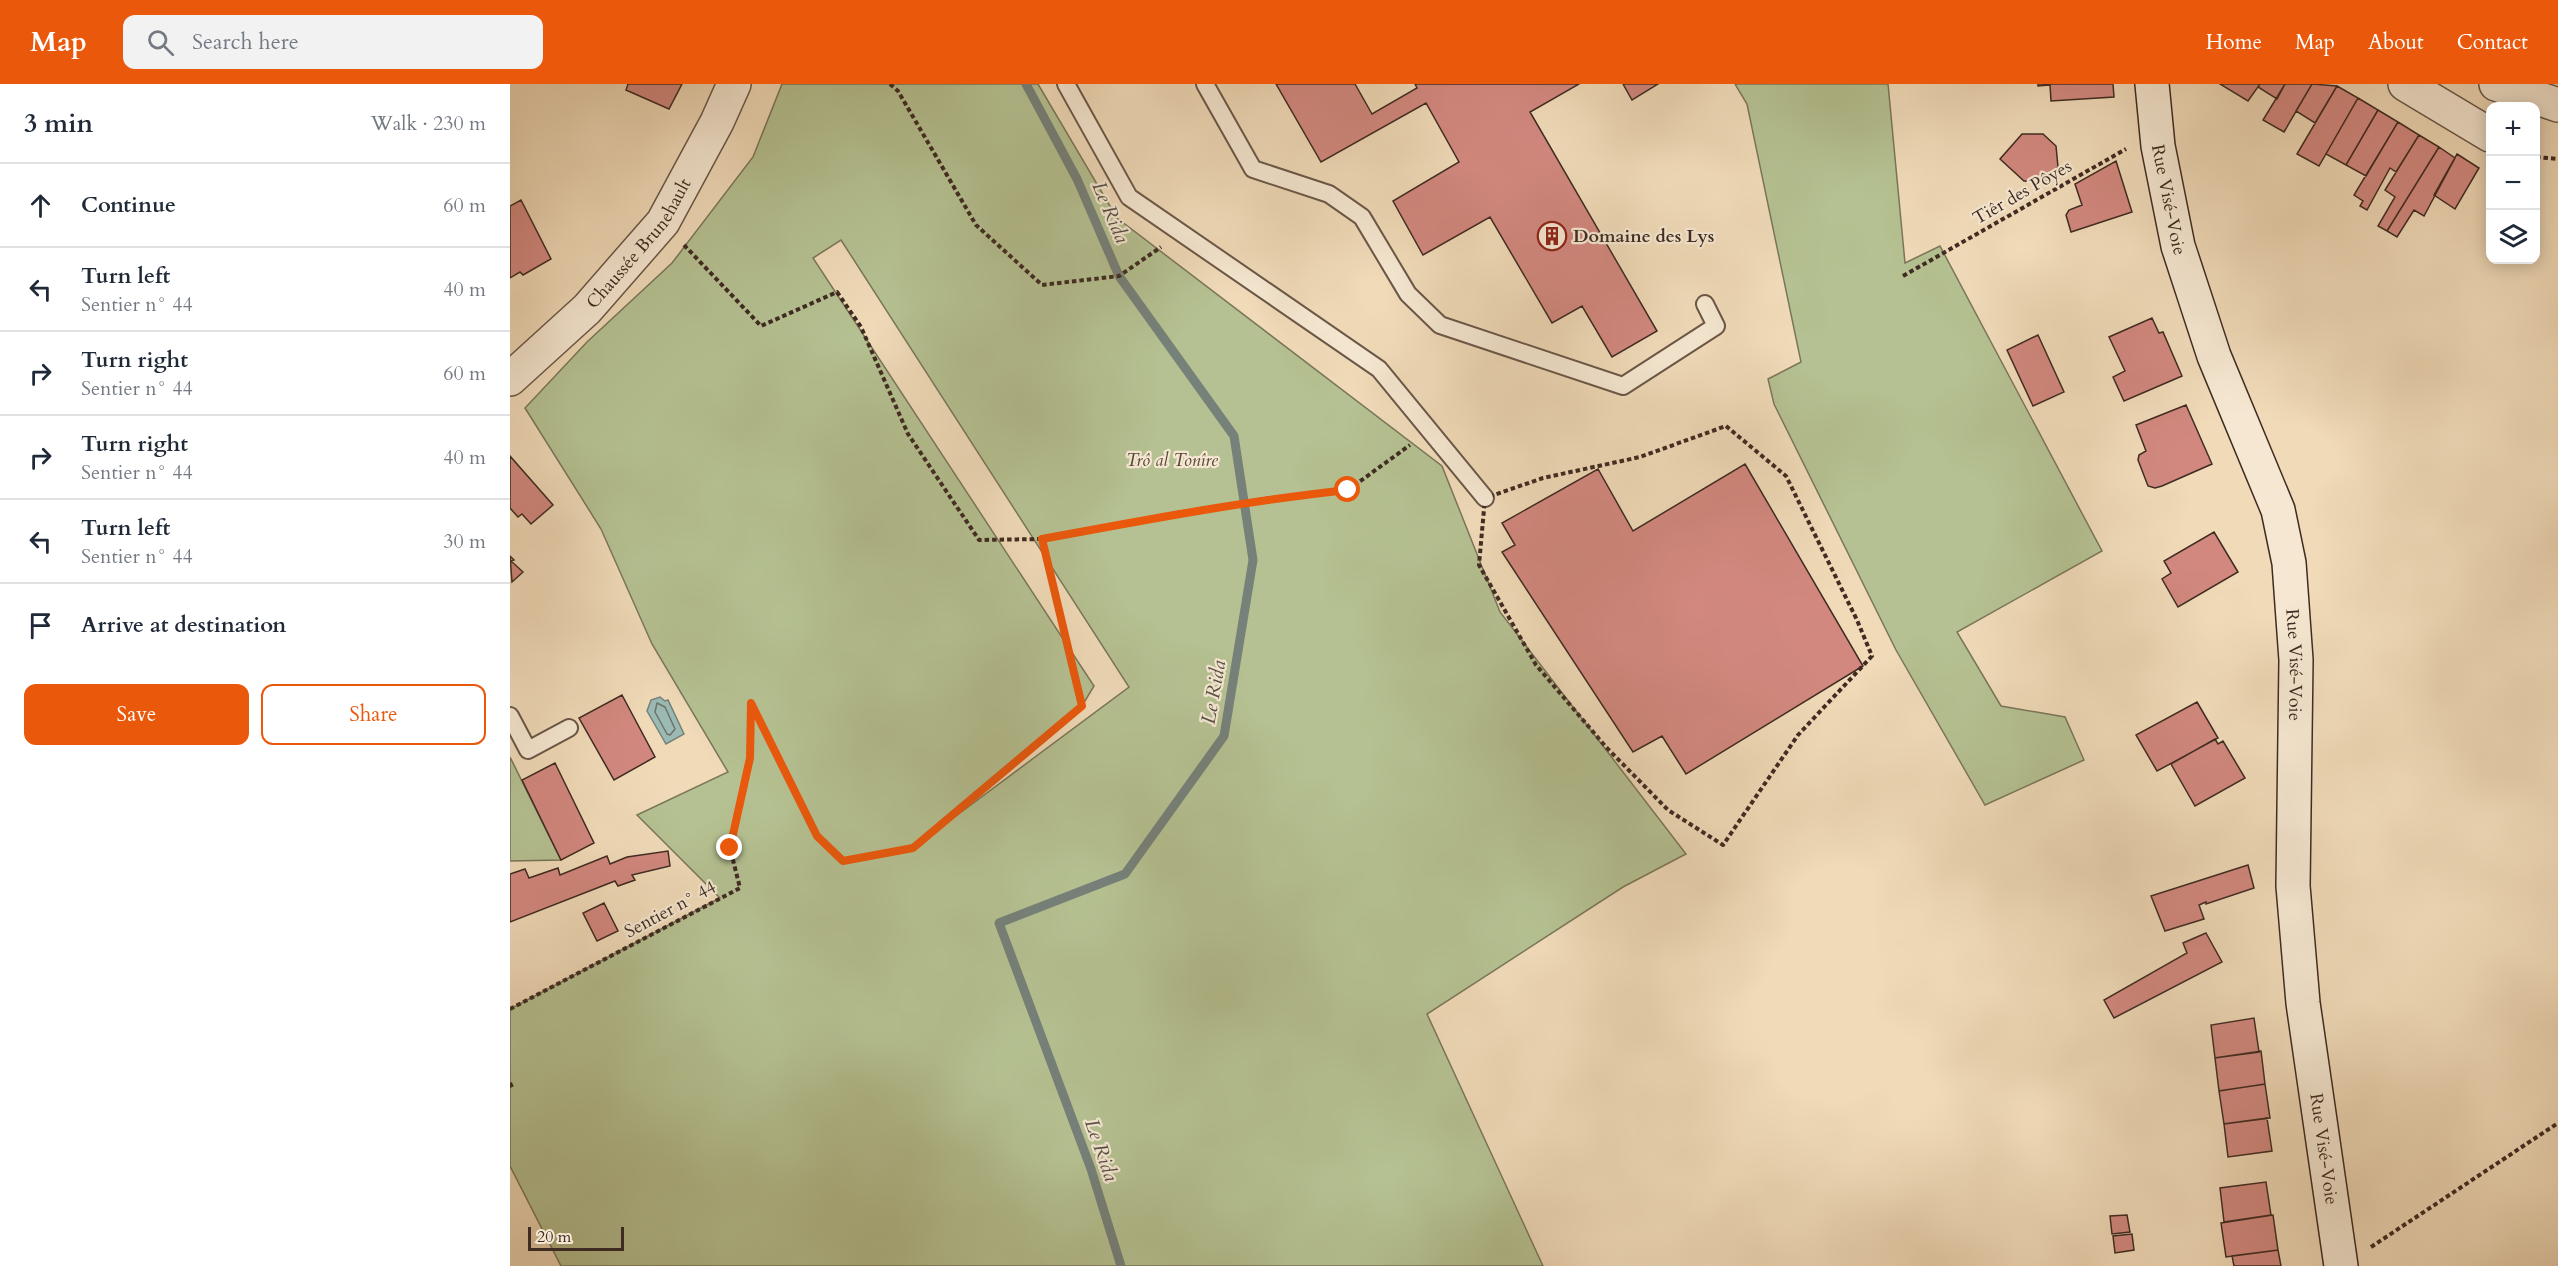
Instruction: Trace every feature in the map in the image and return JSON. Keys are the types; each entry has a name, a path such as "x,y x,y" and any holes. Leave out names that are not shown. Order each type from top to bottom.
{"street":[{"name":"Chaussée Brunehault","path":"510,379 587,309 663,222 717,122 734,84"},
{"name":"Rue Visé-Voie","path":"2152,84 2157,140 2178,246 2214,356 2278,510 2289,563 2296,660 2292,886 2304,1003 2353,1259"},
{"path":"2405,84 2486,133"},
{"path":"2496,84 2558,105"}],"lane":[{"path":"1066,84 1130,197 1379,369 1485,498"},
{"path":"1205,84 1253,169 1329,194 1362,217 1408,294 1440,325 1623,386 1716,326 1705,304"},
{"path":"510,716 528,750 569,728"}],"path":[{"path":"890,84 898,91 976,225 1042,285 1119,276 1181,232"},
{"name":"Tiêr des Pôyes","path":"1903,276 2119,151 2157,140"},
{"path":"2540,157 2558,159"},
{"path":"663,222 761,326 837,292 861,327 909,434 979,540 1042,539 1182,512 1271,498 1348,490 1430,430"},
{"path":"1726,426 1786,476 1872,656 1798,735 1724,845 1668,810 1605,747 1536,665 1479,565 1485,498 1543,478 1640,457 1726,426"},
{"name":"Sentier n° 44","path":"510,1009 740,888 730,848 750,758 751,703 817,836 843,861 913,848 1082,706 1042,539"},
{"path":"510,1083 513,1089"},
{"path":"2353,1259 2558,1123"}],"green space":[{"name":"Trô al Tonîre","path":"782,84 1038,84 1117,218 1442,466 1500,612 1686,854 1623,887 1427,1014 1543,1266 561,1266 510,1166 510,1009 720,898 637,815 728,772 652,644 601,529 525,408 587,342 672,263 753,157","holes":["841,240 1129,687 925,839 1082,706 1094,686 813,258"]},
{"path":"1735,84 1888,84 1905,263 1940,246 2102,551 1957,632 2001,706 2065,717 2084,760 1985,805 1896,650 1774,404 1768,379 1801,362 1747,104"},
{"path":"510,757 561,860 510,861"}],"water":[{"path":"660,697 665,701 668,700 684,734 666,744 647,711 651,700"}],"building":[{"path":"628,84 682,84 669,109 626,90"},
{"name":"Domaine des Lys","path":"1276,84 1355,84 1372,114 1417,88 1415,84 1579,84 1530,112 1657,331 1612,357 1582,306 1552,323 1490,217 1423,255 1393,201 1459,162 1426,103 1321,162"},
{"path":"1623,84 1658,84 1632,100"},
{"path":"2038,84 2113,84 2114,97 2051,101 2050,85 2038,86"},
{"path":"2220,84 2260,84 2248,101"},
{"path":"2260,84 2285,84 2277,99 2258,87"},
{"path":"2285,84 2312,84 2284,132 2263,120"},
{"path":"2312,84 2337,86 2315,123 2296,111"},
{"path":"2337,86 2358,98 2319,166 2297,154"},
{"path":"2358,98 2378,110 2346,165 2326,154"},
{"path":"2378,110 2398,122 2366,176 2346,165"},
{"path":"2398,122 2419,135 2396,172 2390,168 2367,210 2360,206 2363,201 2354,195"},
{"path":"2022,134 2043,134 2056,146 2058,167 2045,181 2024,181 2000,159"},
{"path":"2419,135 2439,147 2387,231 2378,226 2395,197 2385,190"},
{"path":"2439,147 2455,158 2424,216 2414,210 2397,237 2387,231"},
{"path":"2457,154 2479,168 2455,209 2434,195"},
{"path":"2116,161 2132,212 2071,232 2066,215 2069,210 2082,205 2075,184"},
{"path":"521,200 551,259 523,275 520,272 510,278 510,206"},
{"path":"2152,318 2159,333 2163,332 2182,376 2124,401 2113,377 2125,371 2109,337"},
{"path":"2038,335 2064,392 2033,406 2007,350"},
{"path":"2186,405 2212,464 2162,486 2155,488 2148,486 2138,460 2139,455 2146,451 2136,425"},
{"path":"510,456 553,505 531,524 522,514 518,517 510,508"},
{"path":"1745,464 1863,666 1686,774 1662,736 1633,752 1502,552 1515,545 1502,523 1598,469 1633,531"},
{"path":"2214,532 2238,572 2178,607 2162,579 2171,573 2164,561"},
{"path":"510,556 514,560 511,561 523,572 512,582"},
{"path":"622,695 655,757 614,780 579,718"},
{"path":"2197,702 2218,738 2157,771 2136,735"},
{"path":"2215,739 2218,744 2223,741 2245,778 2195,806 2171,764"},
{"path":"555,763 594,843 561,860 522,780"},
{"path":"668,851 670,866 632,875 635,880 618,886 615,881 510,922 510,874 525,869 529,878 558,868 560,875 607,856 610,864 627,857"},
{"path":"2248,865 2254,888 2199,905 2204,919 2165,931 2151,896"},
{"path":"604,903 618,931 597,941 583,913"},
{"path":"2206,933 2222,962 2114,1018 2104,1000 2187,953 2183,943"},
{"path":"2254,1018 2259,1052 2215,1058 2211,1025"},
{"path":"2261,1051 2265,1084 2219,1091 2215,1058"},
{"path":"2265,1084 2270,1118 2224,1124 2219,1091"},
{"path":"2267,1118 2272,1151 2228,1157 2224,1124"},
{"path":"2266,1182 2271,1215 2224,1222 2220,1188"},
{"path":"2127,1215 2130,1232 2112,1234 2110,1216"},
{"path":"2273,1215 2278,1250 2226,1257 2221,1223"},
{"path":"2132,1234 2134,1250 2115,1253 2113,1236"},
{"path":"2278,1250 2281,1266 2234,1266 2232,1256"}],"waterway":[{"name":"Le Rida","path":"1026,84 1077,179 1119,276 1234,436 1253,560 1224,736 1125,874 999,923 1091,1169 1121,1266"}],"place":[{"name":"Domaine des Lys","path":"1552,236"}],"route":[{"path":"730,848 750,758 751,703 817,836 843,861 913,848 1082,706 1042,539 1182,512 1271,498 1348,490"}]}
